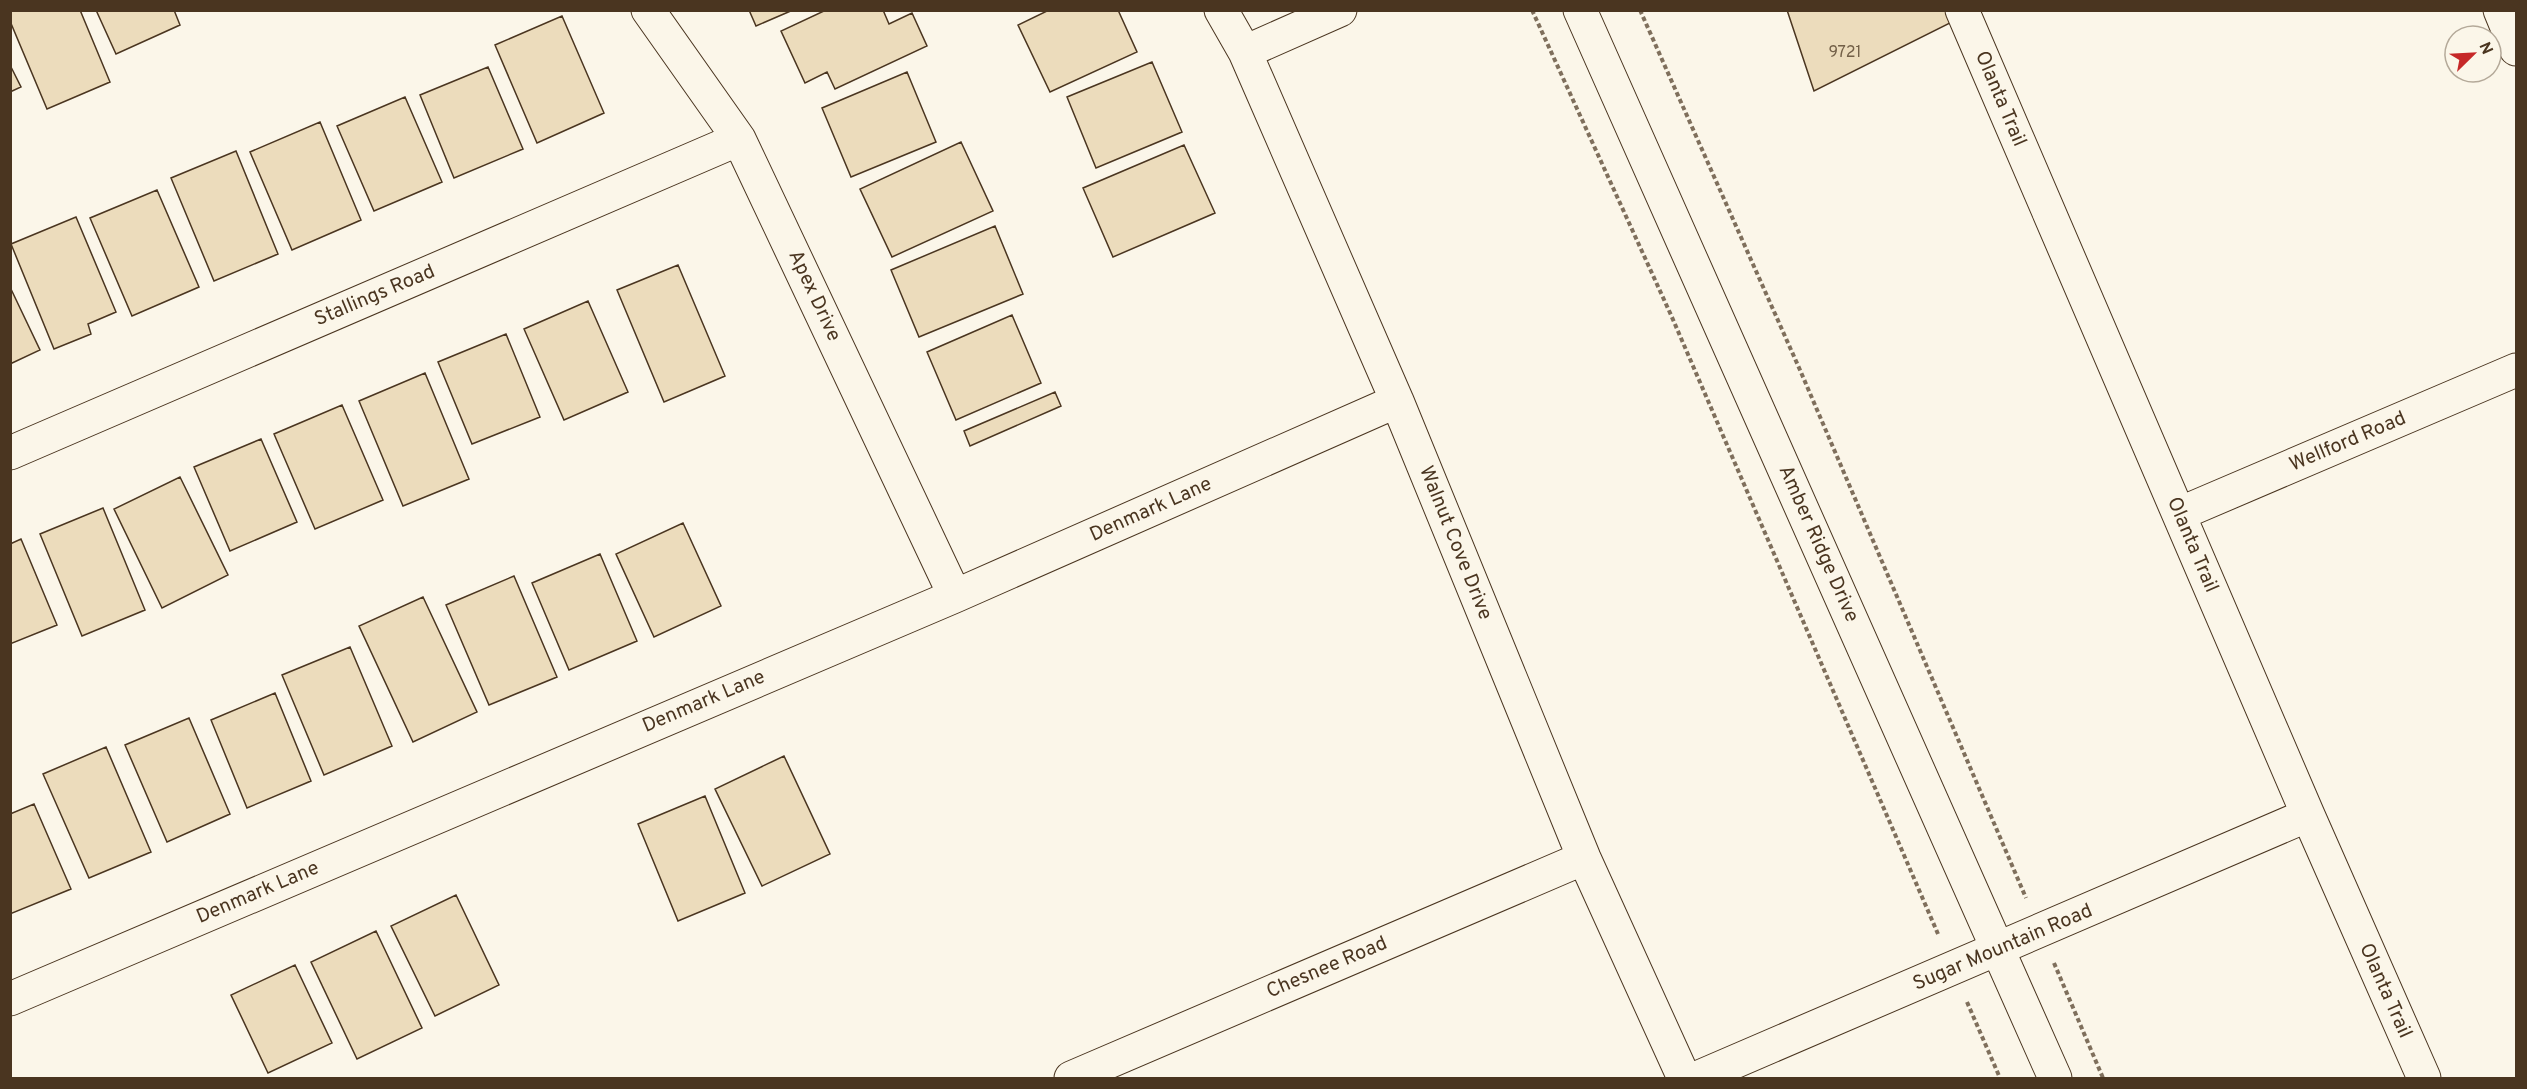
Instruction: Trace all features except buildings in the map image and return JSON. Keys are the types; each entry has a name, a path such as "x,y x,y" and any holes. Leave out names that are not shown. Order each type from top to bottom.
{"street":[{"name":"Apex Drive","path":"648,10 739,139 955,596"},
{"name":"Walnut Cove Drive","path":"1221,10 1245,52 1397,401 1584,858 1684,1078"},
{"path":"1245,52 1340,10"},
{"name":"Amber Ridge Drive","path":"1580,10 2055,1078"},
{"name":"Olanta Trail","path":"1962,10 2308,815 2424,1078"},
{"path":"2500,10 2517,49"},
{"name":"Stallings Road","path":"10,453 739,139"},
{"name":"Wellford Road","path":"2179,514 2517,370"},
{"name":"Denmark Lane","path":"10,999 955,596 1397,401"},
{"name":"Sugar Mountain Road","path":"1696,1078 1953,970 2308,815"},
{"name":"Chesnee Road","path":"1071,1078 1584,858"}],"path":[{"path":"1532,10 1676,326 2000,1078"},
{"path":"1640,10 1800,370 2103,1078"}]}
